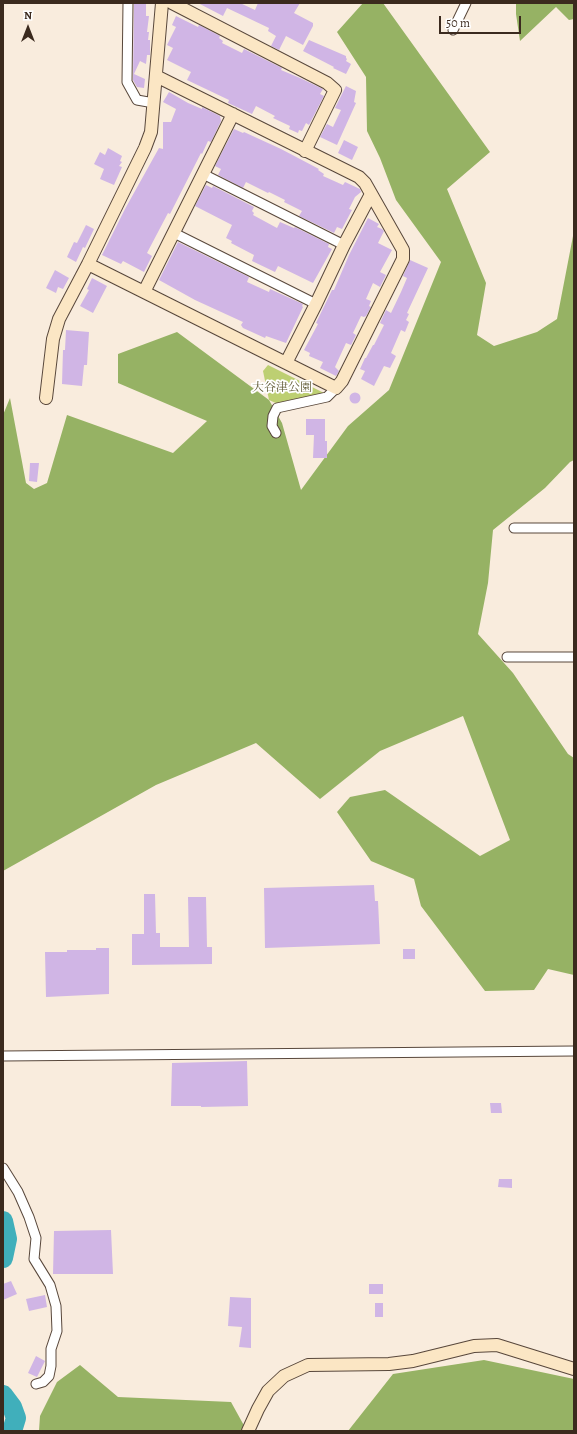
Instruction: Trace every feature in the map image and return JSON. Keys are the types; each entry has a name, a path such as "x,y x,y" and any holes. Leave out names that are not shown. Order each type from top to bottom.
{"street":[{"path":"128,3 127,82 137,100 154,103"},
{"path":"46,398 53,339 59,319 88,264 145,148 151,132 162,3"},
{"path":"172,3 327,83 335,90 305,151"},
{"path":"453,30 466,3"},
{"path":"156,76 359,177 371,194 403,250 403,259 342,381 327,397 277,408 273,416 272,426 276,434"},
{"path":"144,292 233,114"},
{"path":"203,174 344,244"},
{"path":"286,363 344,244 371,194"},
{"path":"174,233 316,304"},
{"path":"88,264 336,388"},
{"path":"514,528 574,528"},
{"path":"507,657 574,657"},
{"path":"3,1056 574,1051"},
{"path":"3,1168 18,1192 29,1217 36,1238 34,1259 50,1286 56,1306 57,1331 51,1349 51,1366 48,1376 43,1382 36,1384"},
{"path":"248,1431 268,1391 284,1376 308,1365 389,1364 474,1346 497,1345 574,1369"}],"green space":[{"path":"363,3 383,3 490,152 447,189 486,283 477,335 494,346 537,332 557,319 574,236 574,460 570,462 545,488 493,530 488,583 478,634 513,673 568,754 574,758 574,975 548,969 534,990 485,991 421,906 414,879 371,861 337,812 350,797 385,790 480,856 510,840 463,716 380,751 320,799 256,743 156,785 3,871 3,415 10,398 26,483 34,489 47,483 67,415 173,453 207,421 118,383 118,354 177,332 269,400 282,423 301,490 348,426 389,390 441,262 396,200 380,158 367,131 366,77 337,32"},
{"path":"516,3 574,3 574,19 569,20 556,7 520,41"},
{"name":"大谷津公園","path":"268,365 324,393 278,404 269,400 263,371"},
{"path":"484,1360 574,1379 574,1431 348,1431 393,1374"},
{"path":"80,1365 118,1397 231,1402 247,1431 39,1431 40,1416 57,1382"}],"building":[{"path":"134,3 146,3 146,16 149,16 147,32 149,32 148,40 150,40 150,55 147,55 146,64 140,61 134,74 145,79 144,88 137,87 133,80"},
{"path":"198,3 240,3 255,10 258,3 300,3 294,13 313,23 313,26 303,45 286,36 279,50 271,46 276,36 268,31 269,28 227,8 223,16"},
{"path":"176,16 198,27 199,25 220,36 219,38 223,41 222,43 242,53 244,49 282,68 281,70 323,89 320,94 324,96 309,125 306,123 302,131 299,130 298,133 289,129 290,126 273,118 275,116 256,106 252,114 228,103 229,100 187,80 191,72 167,60 173,48 167,45 176,27 172,25"},
{"path":"309,40 346,56 346,61 351,64 346,74 303,51"},
{"path":"346,86 356,91 354,102 356,103 337,145 320,137 327,124 333,127 341,110 335,108"},
{"path":"169,92 188,103 202,109 202,107 220,116 221,121 211,142 208,141 202,154 201,153 170,214 168,213 147,253 152,256 144,272 123,261 121,264 102,255 125,209 159,148 163,149 163,122 171,122 176,109 163,102"},
{"path":"234,129 281,149 319,169 318,170 324,174 323,176 343,185 345,182 360,189 361,192 355,197 349,209 352,210 342,229 337,227 334,233 299,216 302,211 269,192 268,193 246,182 243,188 218,175 221,169 215,166"},
{"path":"344,140 358,147 352,160 338,153"},
{"path":"108,148 122,156 120,161 122,162 119,166 122,167 114,185 100,179 104,169 94,164 100,152 105,155"},
{"path":"206,185 212,188 213,186 254,207 252,211 254,213 253,215 277,228 280,222 294,228 295,227 329,244 328,247 332,249 313,283 278,266 275,272 252,261 254,255 231,243 232,241 226,238 232,225 195,206"},
{"path":"368,218 379,224 377,227 384,231 378,243 392,250 380,272 386,275 380,287 373,283 366,299 371,301 369,306 371,307 366,316 361,316 353,333 356,335 351,345 346,343 335,367 339,371 336,376 320,368 323,362 309,356 310,353 304,350 318,324 316,323 332,290 334,290 349,255"},
{"path":"86,225 94,229 76,262 67,257 74,242 77,243"},
{"path":"178,242 249,277 247,282 269,292 270,289 303,304 286,343 266,336 265,338 243,328 241,325 243,322 195,300 159,280"},
{"path":"410,260 428,268 407,313 409,314 406,320 409,322 405,332 401,330 391,353 396,356 390,368 384,366 374,386 361,379 365,371 360,369 384,325 380,323 386,310 391,313 401,292 407,278 403,276"},
{"path":"55,270 69,278 63,289 58,287 56,293 46,288"},
{"path":"92,278 107,286 93,313 80,306 89,290 87,289"},
{"path":"66,330 89,332 87,365 84,365 82,386 62,384 63,350 65,350"},
{"path":"353,393 357,393 359,394 359,402 353,403 350,400 350,396"},
{"path":"306,419 325,419 327,458 313,458 314,435 306,435"},
{"path":"30,463 39,463 37,482 29,481"},
{"path":"374,885 375,901 378,901 380,944 265,948 264,888"},
{"path":"144,894 155,894 156,933 160,933 160,947 189,947 188,897 206,897 207,947 212,947 212,964 132,965 132,934 144,934"},
{"path":"96,948 109,948 109,994 46,997 45,952 96,950"},
{"path":"403,949 415,949 415,959 403,959"},
{"path":"247,1061 248,1106 171,1106 172,1063"},
{"path":"490,1103 501,1103 502,1113 491,1113"},
{"path":"499,1179 512,1179 512,1188 498,1187"},
{"path":"111,1230 113,1274 53,1274 54,1231"},
{"path":"11,1281 17,1294 3,1300 3,1284"},
{"path":"369,1284 383,1284 383,1294 369,1294"},
{"path":"45,1295 47,1307 29,1311 26,1299"},
{"path":"230,1297 251,1298 251,1348 239,1347 242,1327 228,1326"},
{"path":"375,1303 383,1303 383,1317 375,1317"},
{"path":"36,1356 45,1361 37,1377 28,1373"}],"waterway":[{"path":"3,1221 7,1239 3,1258"},
{"path":"3,1395 12,1407 16,1418 12,1431"}]}
